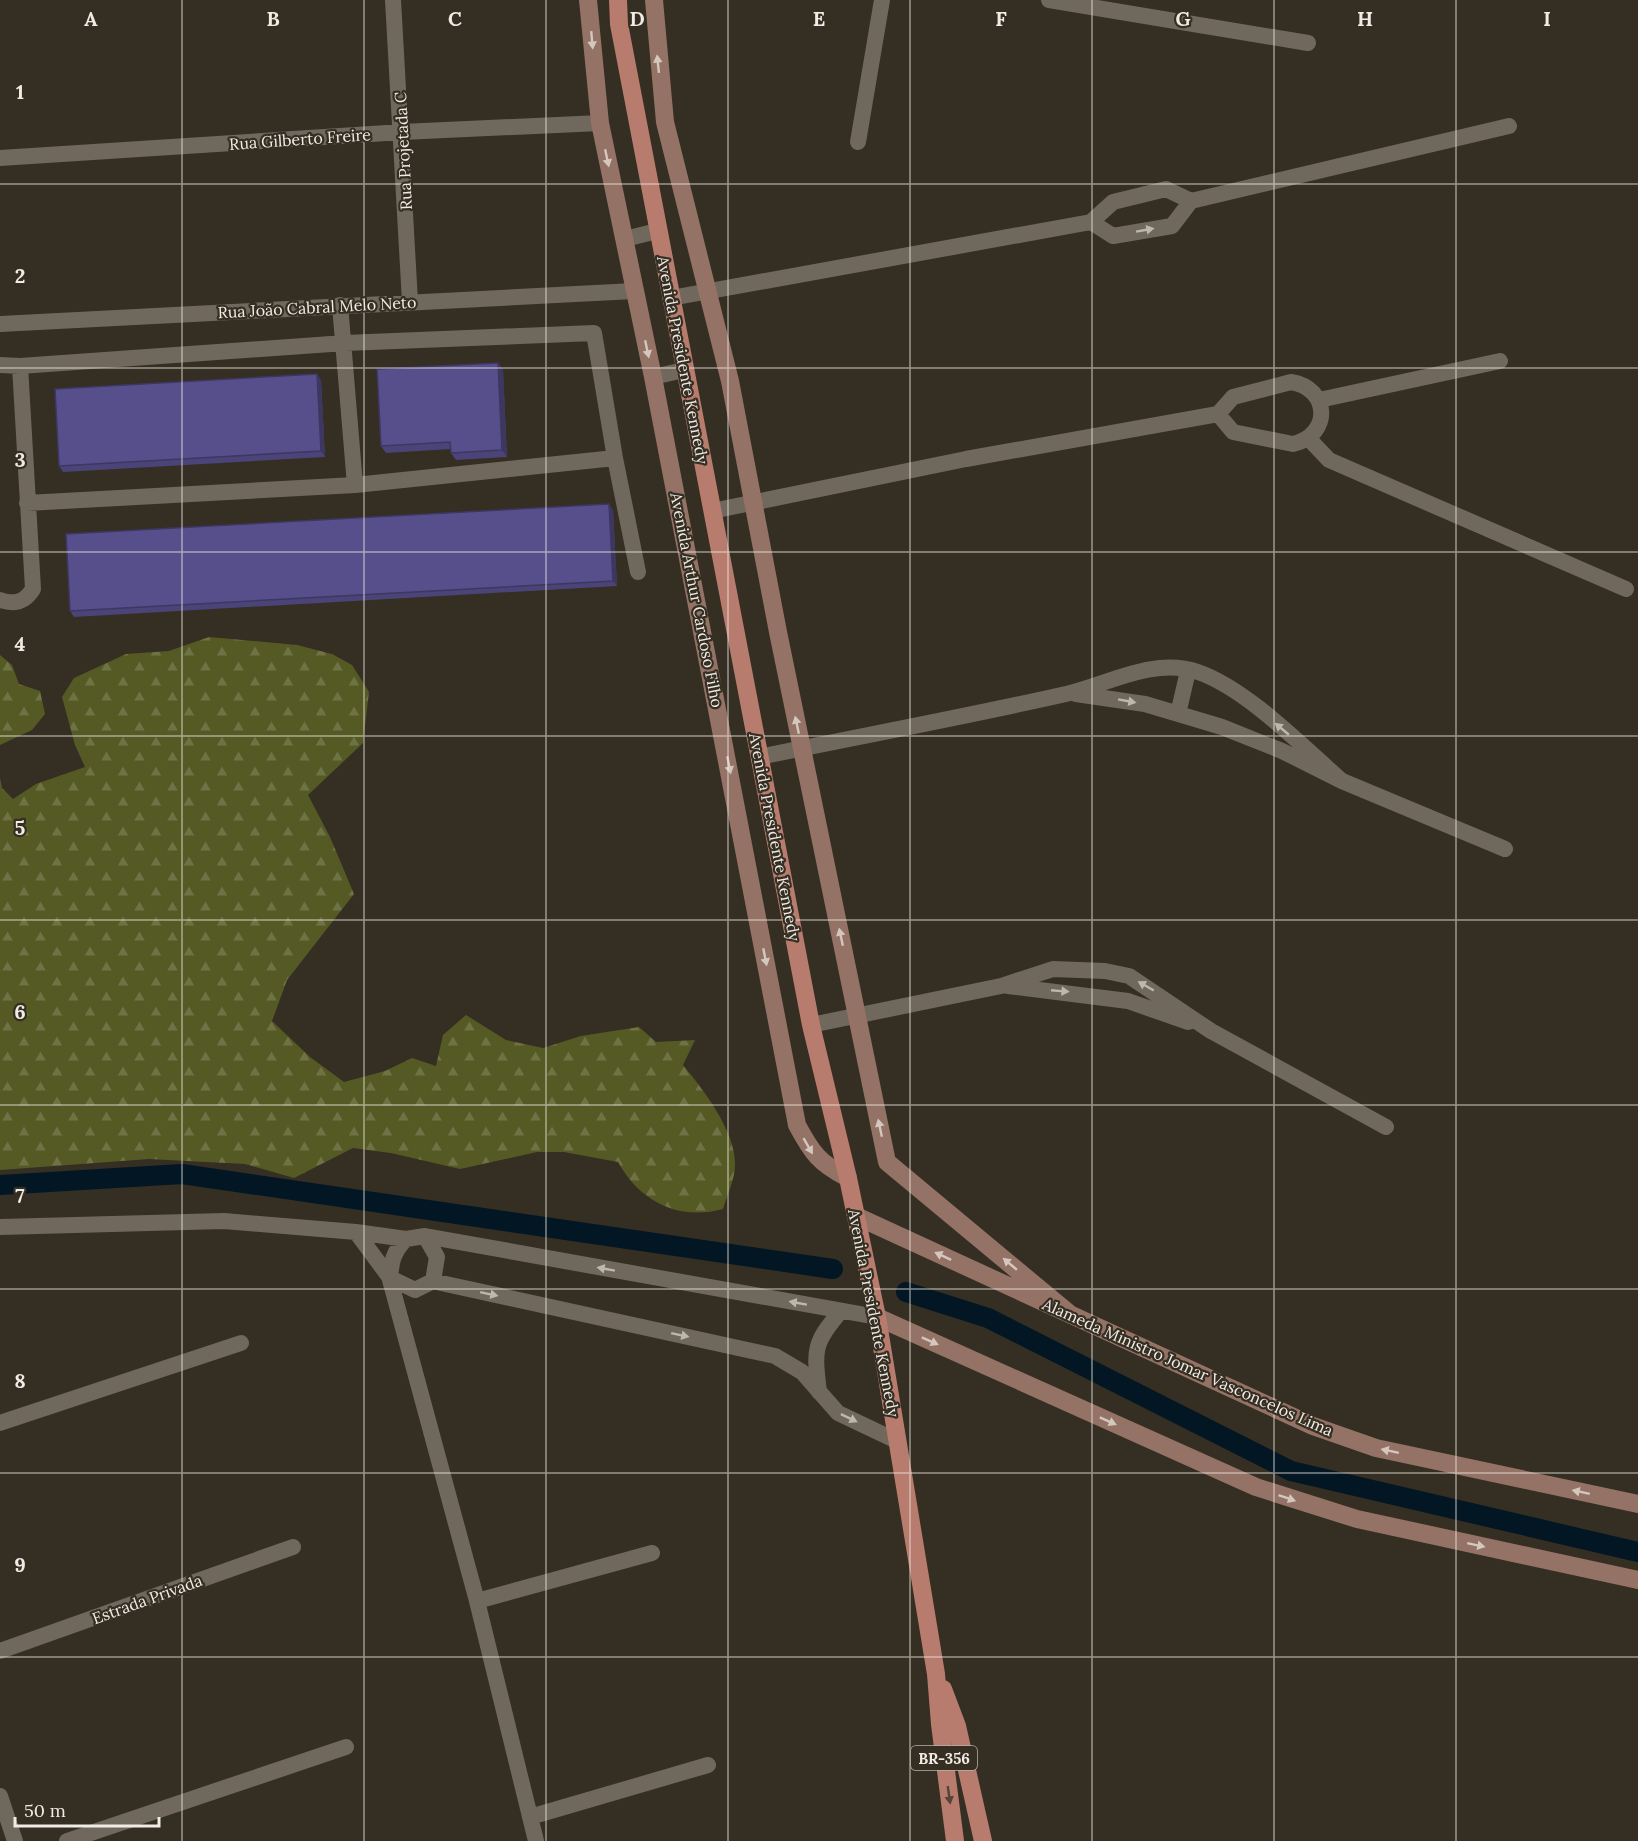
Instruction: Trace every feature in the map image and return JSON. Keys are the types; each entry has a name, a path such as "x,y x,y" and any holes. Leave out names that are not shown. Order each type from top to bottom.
{"main road":[{"name":"Avenida Arthur Cardoso Filho","path":"588,0 600,123 653,377 797,1125 811,1152 825,1166 848,1178"},
{"name":"Avenida Presidente Kennedy","path":"618,0 619,24 657,231 811,1025 848,1178 877,1317 936,1674 955,1841"},
{"path":"654,0 665,122 730,381 887,1162 1071,1315"},
{"name":"Alameda Ministro Jomar Vasconcelos Lima","path":"856,1215 1313,1426 1376,1448 1638,1504"},
{"path":"877,1317 1256,1487 1357,1519 1638,1580"},
{"name":"Avenida Presidente Kennedy","path":"936,1674 957,1726 983,1841"}],"street":[{"name":"Rua Projetada C","path":"393,0 410,302"},
{"path":"858,142 882,0"},
{"path":"1049,0 1308,44"},
{"name":"Rua Gilberto Freire","path":"0,158 402,132 600,123"},
{"path":"671,298 1091,222 1113,202 1166,189 1191,201 1509,126"},
{"path":"1091,222 1113,236 1172,226 1191,201"},
{"path":"625,239 657,231"},
{"name":"Rua João Cabral Melo Neto","path":"0,324 634,291"},
{"path":"340,305 345,343 355,485"},
{"path":"0,365 20,366 345,343 594,333 615,458 638,572"},
{"path":"1319,400 1500,361"},
{"path":"0,600 13,603 22,601 33,589 20,366"},
{"path":"653,377 684,370"},
{"path":"712,511 1101,433 1218,414 1233,397 1291,382 1307,387 1319,400 1321,417 1315,433 1309,439 1293,444 1233,432 1218,414"},
{"path":"1309,439 1329,460 1626,589"},
{"path":"27,503 355,485 615,458"},
{"path":"759,757 1069,693 1128,674 1173,668 1188,670 1230,687 1342,781"},
{"path":"1178,714 1188,670"},
{"path":"1069,693 1145,704 1252,739 1342,781 1505,849"},
{"path":"811,1025 1001,986 1053,969 1105,971 1129,976 1211,1031 1386,1127"},
{"path":"1001,986 1128,1001 1211,1031"},
{"path":"0,1227 225,1221 356,1232 406,1239 425,1236 877,1317"},
{"path":"356,1232 390,1278 414,1289"},
{"path":"425,1236 437,1257 432,1281"},
{"path":"406,1239 396,1249 391,1261 390,1278 477,1601 536,1841"},
{"path":"402,1322 414,1289 432,1281 775,1356 802,1372 838,1413 897,1441"},
{"path":"819,1392 815,1358 821,1334 842,1311"},
{"path":"0,1423 241,1343"},
{"name":"Estrada Privada","path":"0,1651 293,1547"},
{"path":"477,1601 652,1553"},
{"path":"67,1841 346,1747"},
{"path":"530,1817 708,1765"},
{"path":"0,1796 15,1841"}],"green space":[{"path":"209,637 297,645 332,654 352,665 369,692 363,743 308,795 330,837 354,894 287,980 272,1021 310,1057 344,1082 385,1071 412,1058 436,1066 443,1035 466,1015 506,1040 543,1048 581,1036 639,1027 656,1042 695,1040 683,1065 700,1086 724,1124 734,1151 734,1174 723,1209 691,1212 662,1205 649,1198 638,1188 618,1162 564,1152 537,1152 460,1169 391,1153 353,1148 294,1178 245,1164 149,1159 0,1170 0,778 2,788 13,799 36,784 85,767 75,745 62,697 74,678 126,654 169,651"},
{"path":"0,655 12,665 19,684 40,691 45,714 32,730 0,745"}],"building":[{"path":"498,363 502,450 451,453 450,442 381,446 377,369"},
{"path":"317,374 321,451 59,466 55,389"},
{"path":"609,504 613,581 70,611 66,534"}],"waterway":[{"path":"0,1185 182,1174 833,1269"},
{"path":"906,1292 988,1318 1291,1471 1638,1552"}]}
